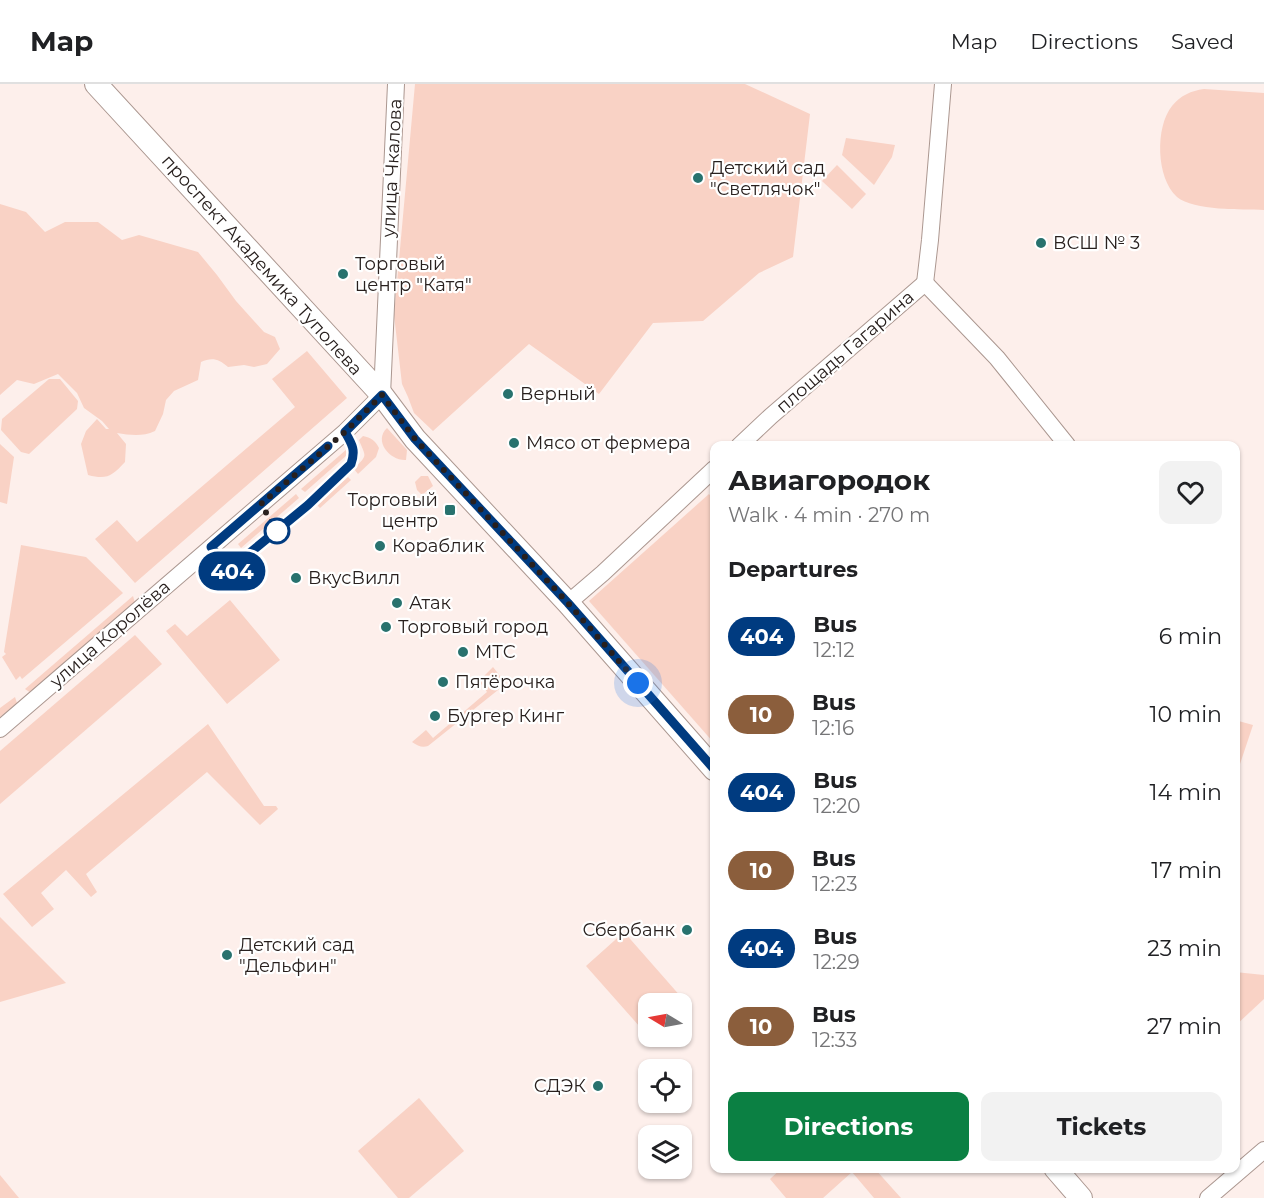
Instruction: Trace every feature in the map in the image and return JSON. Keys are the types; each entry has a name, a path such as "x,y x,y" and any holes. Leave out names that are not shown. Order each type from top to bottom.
{"main road":[{"name":"проспект Академика Туполева","path":"96,84 382,395 415,439 568,603 710,763"},
{"path":"1059,1173 1081,1198"}],"street":[{"name":"улица Чкалова","path":"382,395 396,84"},
{"path":"925,283 943,84"},
{"name":"площадь Гагарина","path":"744,441 925,283 997,358 1064,441"},
{"name":"улица Королёва","path":"0,729 345,432 382,395"},
{"path":"568,603 710,473"},
{"path":"1240,1170 1264,1149"},
{"path":"1208,1198 1237,1173"}],"shaded area":[{"path":"415,84 745,84 810,114 793,257 759,273 703,321 653,323 599,394 529,344 433,431 414,413 402,384 394,315"},
{"path":"1204,89 1264,93 1264,210 1206,207 1185,202 1177,197 1165,178 1160,152 1166,115 1175,102 1183,96"},
{"path":"846,138 895,145 892,157 874,185 842,155"},
{"path":"837,165 866,194 852,209 822,181"},
{"path":"0,204 26,212 45,232 65,222 98,222 122,240 139,235 198,252 236,301 264,332 275,337 280,349 267,364 254,367 244,365 228,367 212,359 201,362 198,380 174,391 166,400 163,414 155,431 141,435 117,433 126,444 125,462 113,474 105,477 88,475 81,444 86,431 97,419 106,429 109,429 84,408 77,393 58,374 34,384 17,380 0,395"},
{"path":"307,351 347,398 135,583 95,539 117,520 137,542 295,407 272,379"},
{"path":"49,379 60,379 78,401 77,409 29,454 21,452 1,430 2,419"},
{"path":"387,428 407,450 406,460 394,457 385,449 382,439"},
{"path":"363,436 376,443 379,448 376,457 358,474 354,469 364,456 359,440"},
{"path":"0,444 14,457 7,504 0,502"},
{"path":"347,449 347,455 305,492 301,489"},
{"path":"421,476 428,476 433,486 422,495 417,490 415,482"},
{"path":"348,477 351,480 320,508 317,505"},
{"path":"296,494 299,498 241,548 238,544"},
{"path":"709,494 710,738 589,601"},
{"path":"21,545 86,557 123,593 22,679 20,676 16,680 2,657 6,654 4,652"},
{"path":"133,596 135,603 31,693 25,689"},
{"path":"230,600 280,660 227,704 166,631 175,624 187,636"},
{"path":"135,635 162,664 0,804 0,751"},
{"path":"493,667 504,681 503,686 428,746 420,746 412,742 426,730 433,738 487,692 479,681"},
{"path":"15,697 17,703 0,717 0,708"},
{"path":"1240,721 1253,725 1240,764"},
{"path":"208,724 264,806 276,806 278,809 260,825 207,772 86,874 97,892 91,897 66,870 41,893 54,909 32,927 3,894"},
{"path":"0,917 66,983 0,1002"},
{"path":"624,932 678,993 638,993 638,1025 586,966"},
{"path":"1240,973 1264,975 1264,999 1240,1021"},
{"path":"419,1098 464,1151 409,1198 398,1198 358,1151"},
{"path":"777,1173 851,1173 823,1198 786,1198 770,1179"},
{"path":"853,1173 879,1173 901,1198 874,1198"},
{"path":"0,1175 19,1198 0,1198"}],"bus line":[{"name":"404","path":"328,446 211,547 231,571 308,505 351,464 354,455 353,446 345,432 382,395 415,439 568,603 710,764"}],"place":[{"name":"Детский сад \"Светлячок\"","path":"698,178"},
{"name":"ВСШ № 3","path":"1041,243"},
{"name":"Торговый центр \"Катя\"","path":"343,274"},
{"name":"Верный","path":"508,394"},
{"name":"Мясо от фермера","path":"514,443"},
{"name":"Торговый центр","path":"450,510"},
{"name":"Кораблик","path":"380,546"},
{"name":"ВкусВилл","path":"296,578"},
{"name":"Атак","path":"397,603"},
{"name":"Торговый город","path":"386,627"},
{"name":"МТС","path":"463,652"},
{"name":"Пятёрочка","path":"443,682"},
{"name":"Бургер Кинг","path":"435,716"},
{"name":"Сбербанк","path":"687,930"},
{"name":"Детский сад \"Дельфин\"","path":"227,955"},
{"name":"СДЭК","path":"598,1086"}],"route":[{"path":"277,531 261,504 345,432 382,395 415,439 568,603 638,683"}]}
